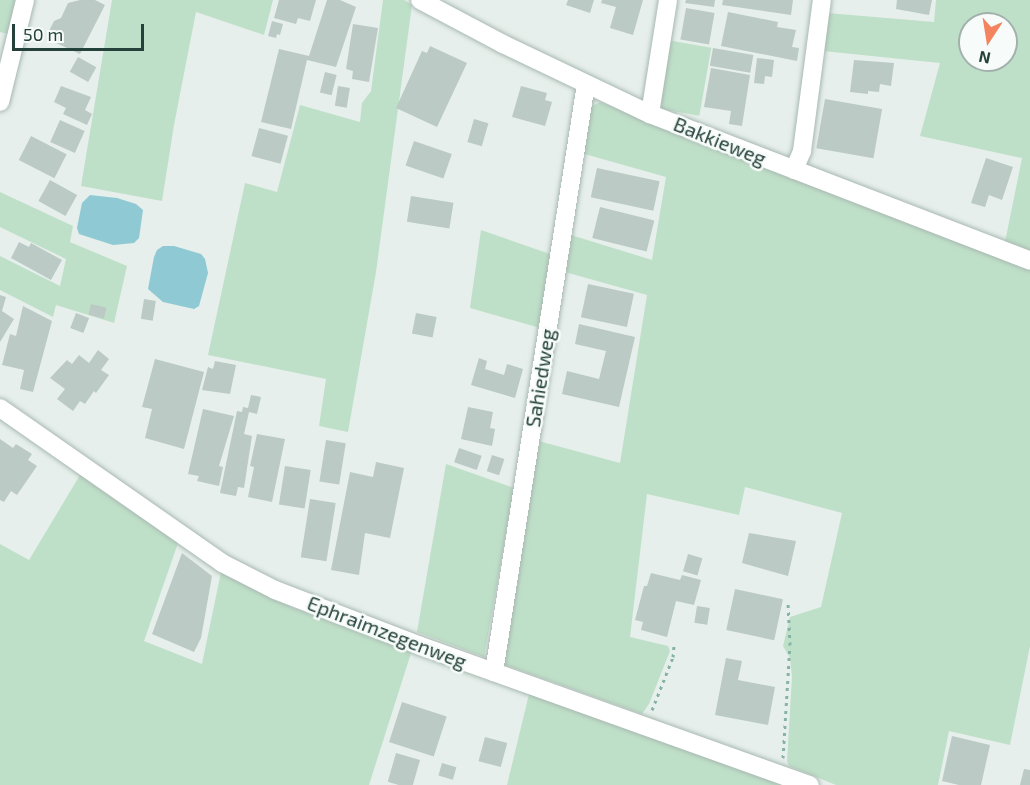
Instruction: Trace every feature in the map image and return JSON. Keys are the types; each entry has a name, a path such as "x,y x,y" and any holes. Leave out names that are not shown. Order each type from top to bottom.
{"street":[{"path":"0,102 25,0"},
{"name":"Bakkieweg","path":"420,0 650,114 1030,261"},
{"path":"650,114 668,0"},
{"path":"794,170 802,151 822,0"},
{"name":"Sahiedweg","path":"494,672 586,84"},
{"name":"Ephraimzegenweg","path":"0,408 222,563 275,590 494,672 810,785"}],"path":[{"path":"782,775 790,645 788,603"},
{"path":"645,725 673,657 674,645"}],"green space":[{"path":"0,0 20,0 12,35 0,32"},
{"path":"112,0 273,0 264,35 196,12 162,201 81,186"},
{"path":"383,0 404,0 412,5 376,272 348,432 319,426 326,379 208,355 245,183 277,192 300,105 360,122 362,103 371,91"},
{"path":"936,0 1030,0 1030,251 1005,242 1022,158 920,136 940,63 823,51 827,13 934,22"},
{"path":"667,40 711,48 699,116 655,108"},
{"path":"600,102 1030,268 1030,646 1010,745 949,731 938,785 836,785 789,766 787,761 792,677 790,658 783,646 790,617 821,607 842,513 745,487 739,515 647,494 630,637 668,646 670,651 649,704 642,714 505,665 503,659 535,440 620,463 647,295 565,272 571,235 652,260 666,177 581,153 588,108"},
{"path":"0,192 73,226 70,242 127,266 114,323 56,305 53,317 0,290 0,256 60,286 66,259 0,227"},
{"path":"481,230 553,255 540,328 470,308"},
{"path":"446,464 514,488 484,657 417,632"},
{"path":"80,475 178,543 144,641 202,664 221,572 293,608 412,650 369,785 0,785 0,544 29,560"},
{"path":"530,690 788,785 507,785"}],"water":[{"path":"90,195 117,198 136,204 143,210 139,238 134,243 113,245 79,234 77,228 82,203"},
{"path":"163,246 174,246 201,254 205,259 208,273 199,306 194,309 163,302 148,289 154,257 157,250"}],"building":[{"path":"95,0 105,5 80,54 54,42 56,38 49,31 54,21 61,18 68,3"},
{"path":"279,0 316,0 310,21 298,18 296,24 274,18"},
{"path":"327,0 340,0 356,7 336,67 307,60 291,129 261,122 279,49 309,56"},
{"path":"568,0 594,0 590,13 566,5"},
{"path":"602,0 643,0 633,35 610,28 616,7 601,3"},
{"path":"686,0 715,0 714,7 685,3"},
{"path":"723,0 793,0 791,15 722,5"},
{"path":"897,0 932,0 929,15 896,9"},
{"path":"686,8 715,13 709,45 680,40"},
{"path":"728,12 778,22 777,27 796,30 792,47 799,48 797,61 721,46"},
{"path":"272,21 283,24 280,35 277,34 276,38 268,36"},
{"path":"353,24 378,28 369,82 352,79 353,71 346,69"},
{"path":"430,46 467,63 437,127 396,108 422,51 427,53"},
{"path":"713,48 753,55 750,73 710,66"},
{"path":"78,57 96,67 88,82 70,72"},
{"path":"757,58 774,60 772,77 765,76 764,84 754,83"},
{"path":"854,60 894,63 891,86 880,84 879,92 868,91 868,94 850,92"},
{"path":"711,68 750,75 742,126 729,124 731,111 704,107"},
{"path":"325,72 337,75 332,95 320,92"},
{"path":"61,86 91,97 85,110 92,114 87,125 63,114 66,108 54,102"},
{"path":"338,86 350,88 347,108 335,106"},
{"path":"521,86 547,93 545,100 552,102 545,126 512,117"},
{"path":"825,99 882,109 873,158 816,148"},
{"path":"474,119 488,123 482,146 467,142"},
{"path":"60,120 85,131 75,153 50,142"},
{"path":"259,128 288,136 280,164 251,156"},
{"path":"31,136 67,154 54,178 19,160"},
{"path":"414,141 452,154 443,179 406,166"},
{"path":"986,158 1013,167 1002,200 989,195 985,207 971,203"},
{"path":"597,168 660,181 653,211 591,197"},
{"path":"50,180 77,195 65,216 38,201"},
{"path":"411,196 453,203 449,228 407,222"},
{"path":"600,207 654,221 647,252 592,238"},
{"path":"19,242 29,247 31,243 62,260 51,280 11,258"},
{"path":"588,284 634,294 627,327 581,317"},
{"path":"0,295 6,297 2,311 14,319 0,342"},
{"path":"144,299 156,301 153,321 141,319"},
{"path":"91,304 107,308 104,319 88,315"},
{"path":"23,306 52,321 33,392 20,389 24,370 2,365 10,334 16,336"},
{"path":"76,313 89,318 83,333 70,328"},
{"path":"416,313 437,317 433,338 412,334"},
{"path":"579,324 635,337 619,407 562,394 567,371 599,379 606,351 575,344"},
{"path":"98,350 109,359 101,370 109,375 85,404 80,401 73,411 57,399 65,389 50,378 67,360 72,364 79,355 89,363"},
{"path":"479,358 487,361 485,369 504,375 507,364 523,369 515,398 471,385"},
{"path":"155,359 204,372 184,449 145,438 152,409 142,407"},
{"path":"215,361 236,365 230,394 202,390 208,367 213,369"},
{"path":"251,395 261,397 257,414 249,412 244,434 252,436 244,488 238,487 236,496 220,493 237,411 242,412 243,407 248,408"},
{"path":"468,407 493,412 490,428 495,429 492,446 461,439"},
{"path":"203,409 234,416 219,466 223,467 219,486 197,481 199,476 188,474"},
{"path":"257,434 285,439 272,502 248,497 254,467 250,466"},
{"path":"0,439 13,448 16,444 32,454 28,460 37,466 17,495 11,491 4,502 0,500"},
{"path":"326,440 346,443 339,485 319,481"},
{"path":"459,448 482,456 477,470 454,462"},
{"path":"492,455 504,459 499,475 487,471"},
{"path":"376,462 404,468 390,538 365,533 359,575 331,570 350,472 373,477"},
{"path":"285,466 311,470 305,509 279,505"},
{"path":"310,499 336,503 326,561 301,557"},
{"path":"749,533 796,541 788,576 742,563"},
{"path":"182,553 212,576 201,638 194,652 152,634"},
{"path":"688,554 702,558 697,575 683,571"},
{"path":"651,573 680,580 682,575 701,580 694,605 676,601 667,637 641,630 643,622 635,620 644,586 647,586"},
{"path":"735,589 783,599 774,640 726,630"},
{"path":"697,606 710,608 707,625 694,623"},
{"path":"726,658 742,661 738,680 775,687 768,725 715,715"},
{"path":"402,702 447,717 434,756 389,742"},
{"path":"952,736 990,745 981,785 959,785 942,781"},
{"path":"485,737 507,743 501,767 479,761"},
{"path":"396,753 420,760 413,785 388,782"},
{"path":"442,763 456,767 453,780 438,775"},
{"path":"1024,769 1030,770 1030,785 1020,785"}]}
